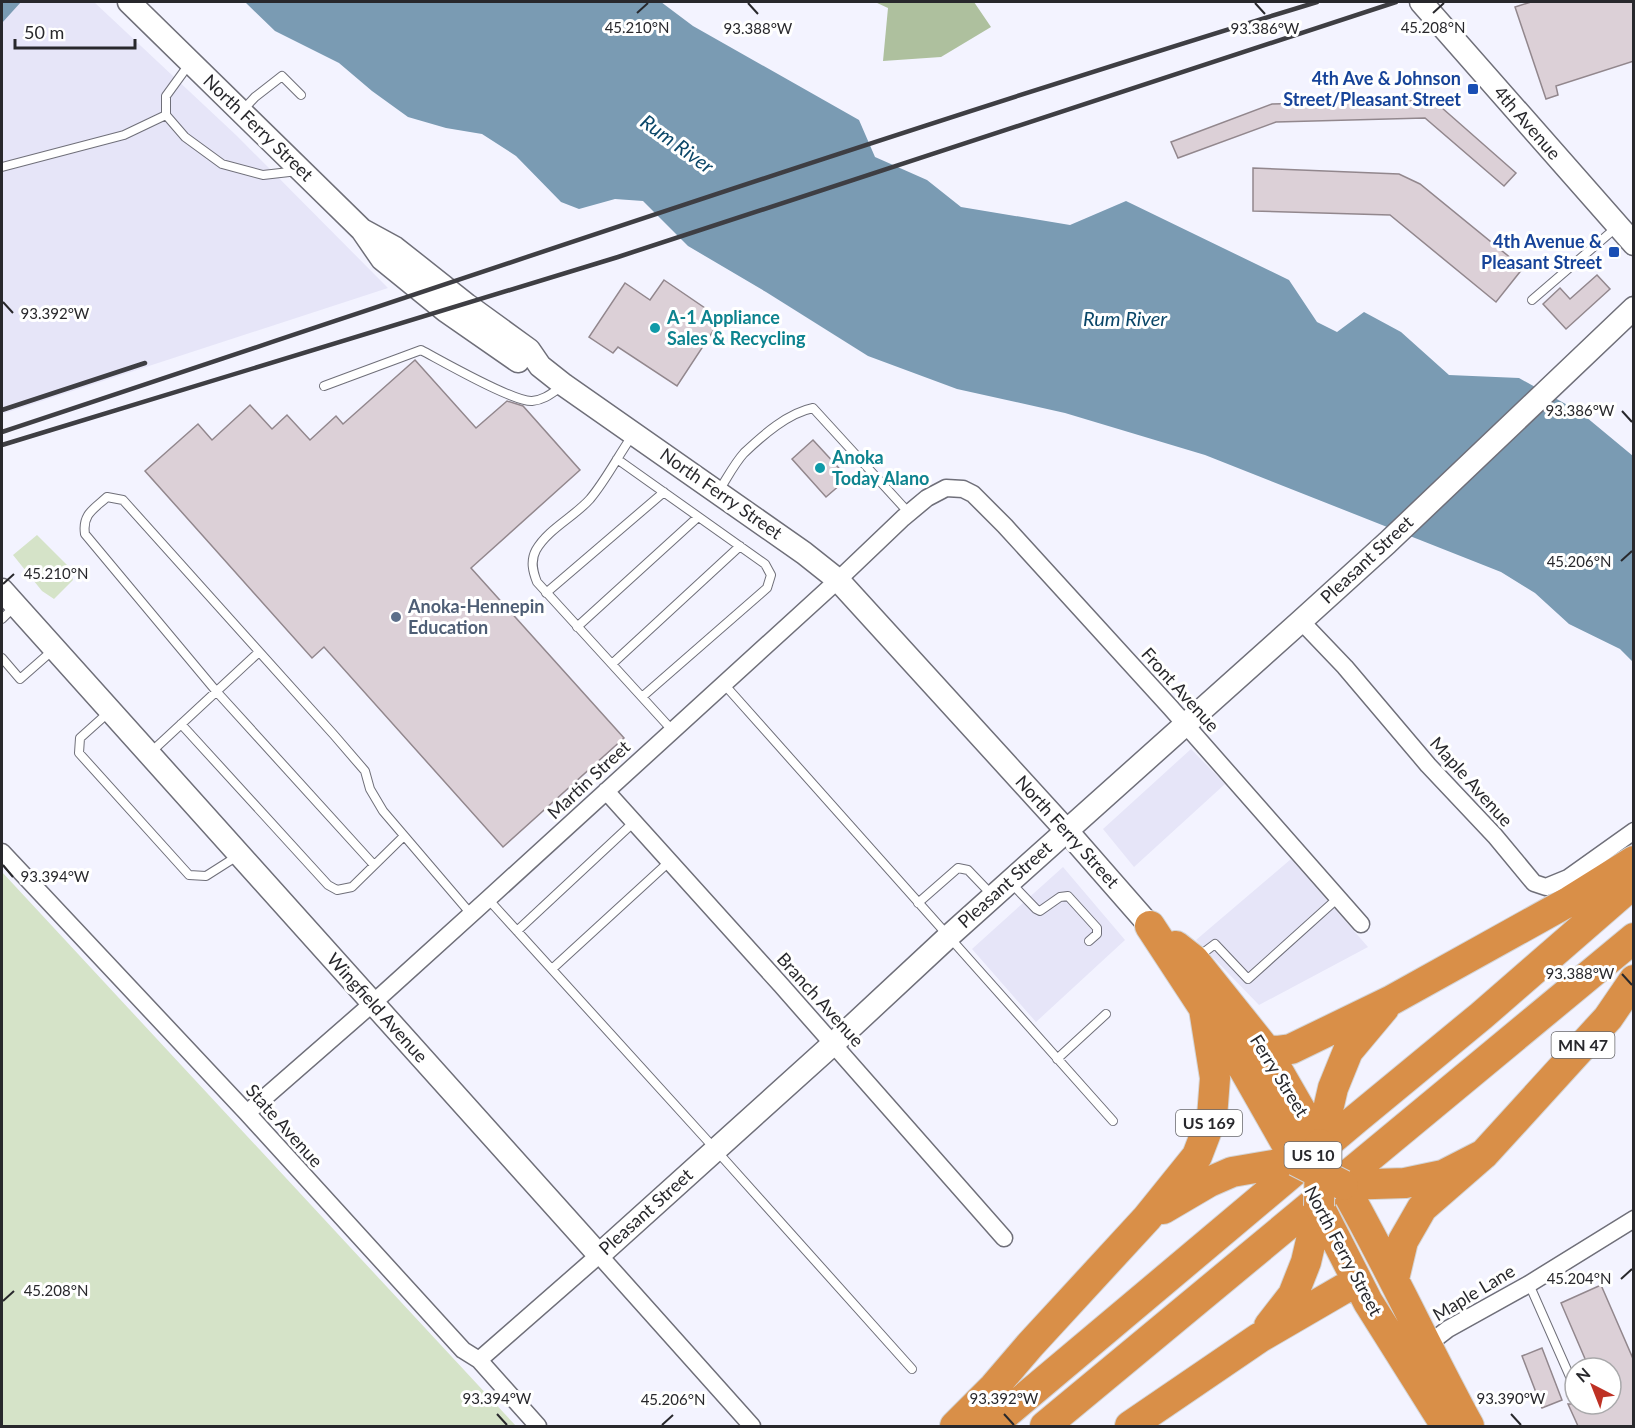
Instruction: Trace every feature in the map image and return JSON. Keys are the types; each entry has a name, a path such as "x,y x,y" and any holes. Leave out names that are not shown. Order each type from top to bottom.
{"highway":[{"path":"1266,1050 1291,1049 1390,1001 1570,901 1634,861"},
{"name":"US 10","path":"991,1426 1481,1016 1634,883"},
{"name":"Ferry Street","path":"1150,926 1194,960 1266,1050 1320,1144 1319,1173 1366,1226 1426,1346"},
{"name":"North Ferry Street","path":"1150,926 1245,1071 1277,1128 1319,1173 1319,1206 1357,1281 1446,1426"},
{"name":"US 10","path":"1045,1426 1634,938"},
{"name":"MN 47","path":"1394,1280 1402,1241 1422,1208 1484,1154 1608,1018 1634,980"},
{"path":"1320,1144 1333,1088 1348,1051 1390,1001"},
{"name":"US 169","path":"955,1426 994,1387 1147,1218 1197,1156 1212,1117 1215,1078 1204,1009"},
{"path":"1147,1218 1209,1182 1232,1172 1319,1173 1405,1183 1443,1175 1484,1154"},
{"path":"1259,1338 1293,1295 1306,1263 1319,1206"},
{"path":"1130,1426 1259,1338 1357,1281"},
{"name":"US 169","path":"1426,1346 1469,1426"}],"street":[{"name":"North Ferry Street","path":"129,2 362,230 382,259 446,311 519,361 540,366 811,558 838,580 1066,830 1150,926"},
{"name":"4th Avenue","path":"1421,2 1634,244"},
{"name":"Pleasant Street","path":"479,1360 599,1255 833,1044 948,936 1387,543 1634,308"},
{"name":"Martin Street","path":"247,1113 373,1004 909,513 927,498 946,488 963,489"},
{"name":"Front Avenue","path":"963,489 973,494 1005,526 1361,924"},
{"name":"Wingfield Avenue","path":"6,605 55,648 752,1426"},
{"name":"Maple Avenue","path":"1301,621 1345,667 1428,765 1495,836 1534,883 1546,887 1563,881 1634,831"},
{"name":"Branch Avenue","path":"606,790 1004,1238"},
{"name":"State Avenue","path":"2,852 247,1113 463,1350 479,1360 538,1426"},
{"name":"Maple Lane","path":"1426,1346 1448,1329 1529,1284 1634,1219"}],"lane":[{"path":"190,62 166,96 166,115 185,137 222,164 263,175 302,170"},
{"path":"242,112 255,97 282,76 301,95"},
{"path":"2,167 124,135 166,115"},
{"path":"1532,300 1618,226"},
{"path":"324,386 421,350 499,390 530,401 544,399 564,385"},
{"path":"718,492 743,454 799,411 813,408 909,513"},
{"path":"634,433 590,499 546,538 535,551 532,561 533,570 537,582 546,593 672,730"},
{"path":"617,459 765,564 771,575 767,588 642,697"},
{"path":"546,593 664,492"},
{"path":"374,865 216,691 86,534 84,524 87,516 107,497 123,500 364,771 370,789 383,811 471,914"},
{"path":"577,627 698,516"},
{"path":"612,664 740,546"},
{"path":"2,658 20,679 55,648"},
{"path":"150,753 259,652"},
{"path":"723,683 1113,1121"},
{"path":"111,710 80,738 79,753 189,875 206,876 239,854"},
{"path":"181,723 328,885 337,890 352,887 404,836"},
{"path":"517,931 634,822"},
{"path":"552,969 670,861"},
{"path":"918,903 958,868 962,868 1040,911 1060,897 1068,896 1097,928 1097,934 1089,941"},
{"path":"1194,960 1215,944 1248,979 1338,898"},
{"path":"488,899 912,1369"},
{"path":"1057,1059 1106,1014"},
{"path":"1529,1284 1563,1361"}],"shaded area":[{"path":"2,2 94,2 237,136 388,288 2,414"},
{"path":"1191,749 1225,784 1134,867 1103,829"},
{"path":"1291,859 1368,947 1259,1005 1196,940"},
{"path":"1063,867 1125,940 1036,1022 972,949"}],"green space":[{"path":"875,2 974,2 991,27 941,57 883,61 888,8"},
{"path":"37,535 69,567 73,580 54,599 42,591 13,555"},
{"path":"2,872 516,1426 2,1426"}],"water":[{"path":"2,2 21,2 2,23"},
{"name":"Rum River","path":"245,2 661,2 693,26 859,120 875,157 927,180 961,207 1070,225 1126,201 1289,280 1317,322 1337,332 1364,312 1401,332 1449,375 1519,378 1580,412 1633,456 1633,662 1620,649 1569,624 1535,593 1501,572 1205,455 1065,413 957,389 868,356 688,246 643,201 615,199 579,209 561,202 516,156 482,134 446,128 408,117 339,63 275,31"}],"building":[{"path":"1531,2 1634,2 1634,61 1556,86 1558,95 1546,99 1515,7"},
{"path":"1433,100 1516,173 1504,186 1425,118 1276,122 1178,158 1171,142 1272,104"},
{"path":"1253,168 1399,174 1420,184 1523,268 1496,302 1390,215 1253,211"},
{"path":"1597,275 1610,289 1566,329 1543,304 1560,288 1570,299"},
{"name":"A-1 Appliance Sales & Recycling","path":"664,280 721,319 677,386 618,347 613,353 589,337 625,283 650,300"},
{"name":"Anoka-Hennepin Education","path":"415,360 476,428 507,401 523,406 580,470 471,568 624,738 503,847 324,647 312,658 145,471 198,424 212,440 250,405 272,429 287,415 310,440 336,416 343,424"},
{"name":"Anoka Today Alano","path":"813,440 848,478 826,497 792,459"},
{"path":"1601,1285 1634,1361 1634,1426 1578,1426 1573,1416 1623,1416 1623,1356 1584,1356 1561,1303"},
{"path":"1542,1348 1562,1400 1542,1408 1522,1356"}],"railway":[{"path":"2,432 823,159 1317,2"},
{"path":"2,445 618,257 1396,2"},
{"path":"2,410 145,363"}],"place":[{"name":"4th Ave & Johnson Street/Pleasant Street","path":"1473,89"},
{"name":"4th Avenue & Pleasant Street","path":"1614,252"},
{"name":"A-1 Appliance Sales & Recycling","path":"655,328"},
{"name":"Anoka Today Alano","path":"820,468"},
{"name":"Anoka-Hennepin Education","path":"396,617"}]}
